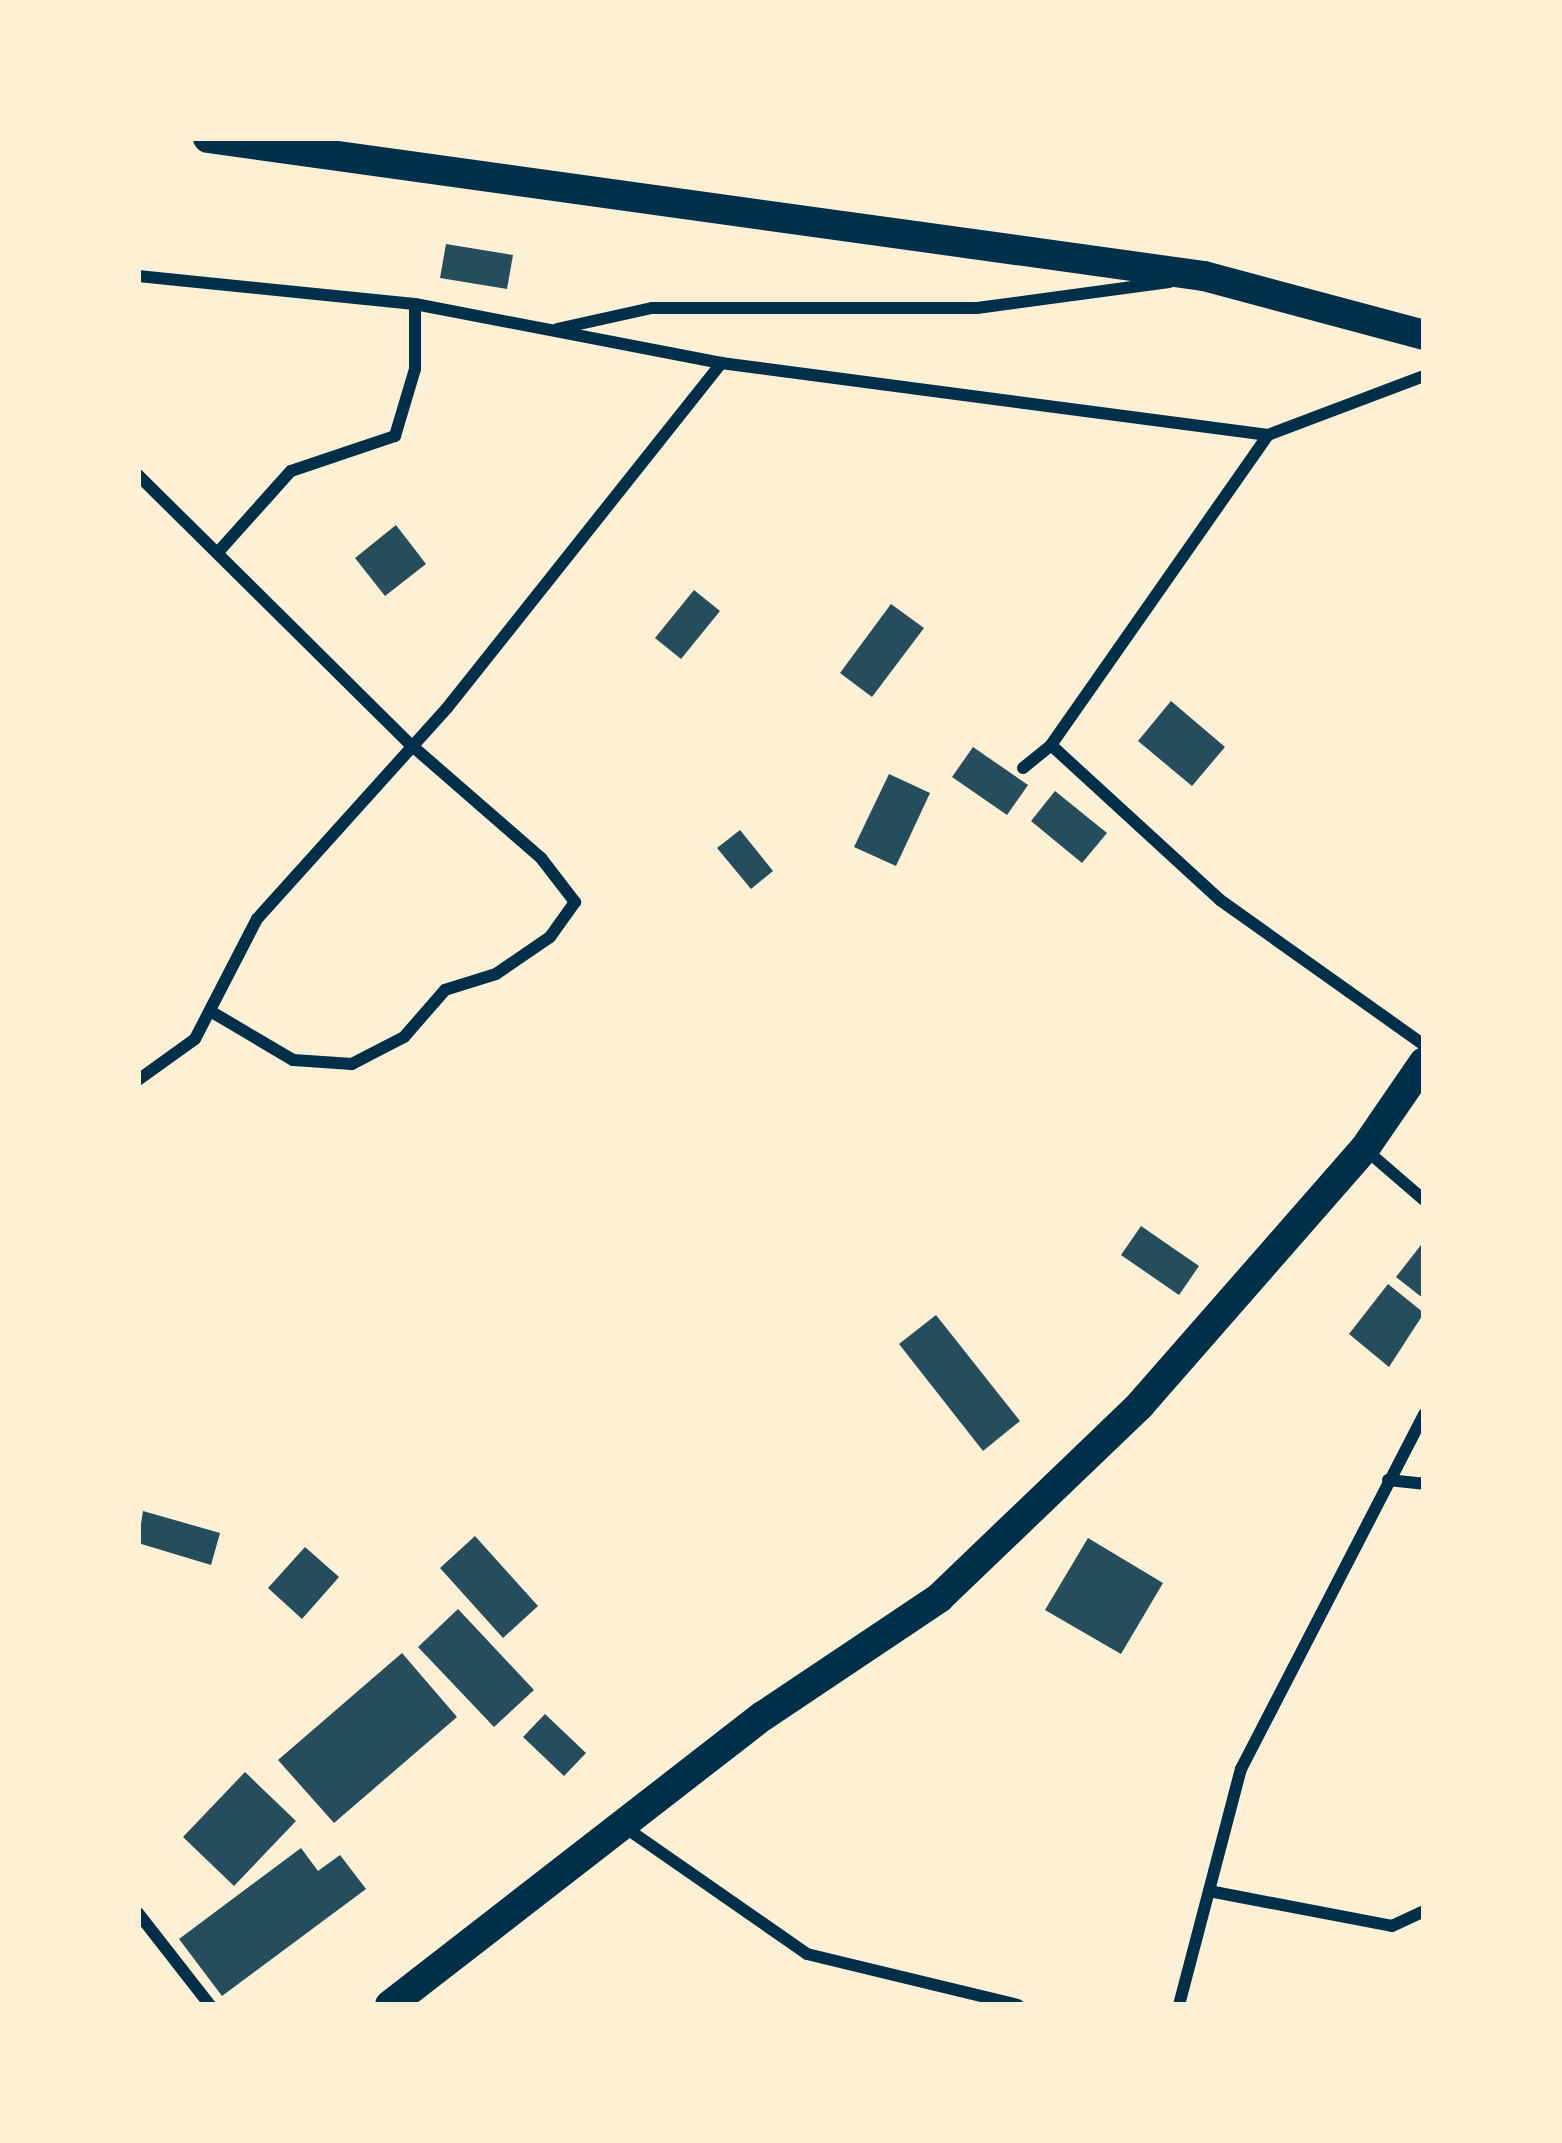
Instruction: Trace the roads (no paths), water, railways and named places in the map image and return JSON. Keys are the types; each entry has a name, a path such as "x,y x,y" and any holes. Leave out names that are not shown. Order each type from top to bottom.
{"main road":[{"path":"208,138 1204,276 1424,334"},
{"path":"390,2005 764,1716 939,1598 1140,1405 1364,1148 1424,1062"}],"street":[{"path":"138,276 415,304 722,363 1268,435 1424,376"},
{"path":"550,330 652,308 977,308 1204,276"},
{"path":"220,550 291,471 394,436 415,369 415,304"},
{"path":"138,1080 195,1039 257,919 410,744 722,363"},
{"path":"1023,768 1051,745 1268,435"},
{"path":"138,475 220,550 410,744 570,890 570,920 496,974 445,990 404,1037 352,1064 293,1060 209,1011"},
{"path":"1051,745 1220,900 1424,1045"},
{"path":"1364,1148 1424,1200"},
{"path":"1179,2005 1241,1769 1424,1415"},
{"path":"1388,1480 1424,1484"},
{"path":"623,1826 807,1954 1018,2005"},
{"path":"1209,1891 1392,1926 1424,1911"},
{"path":"138,1913 210,2005"}]}
